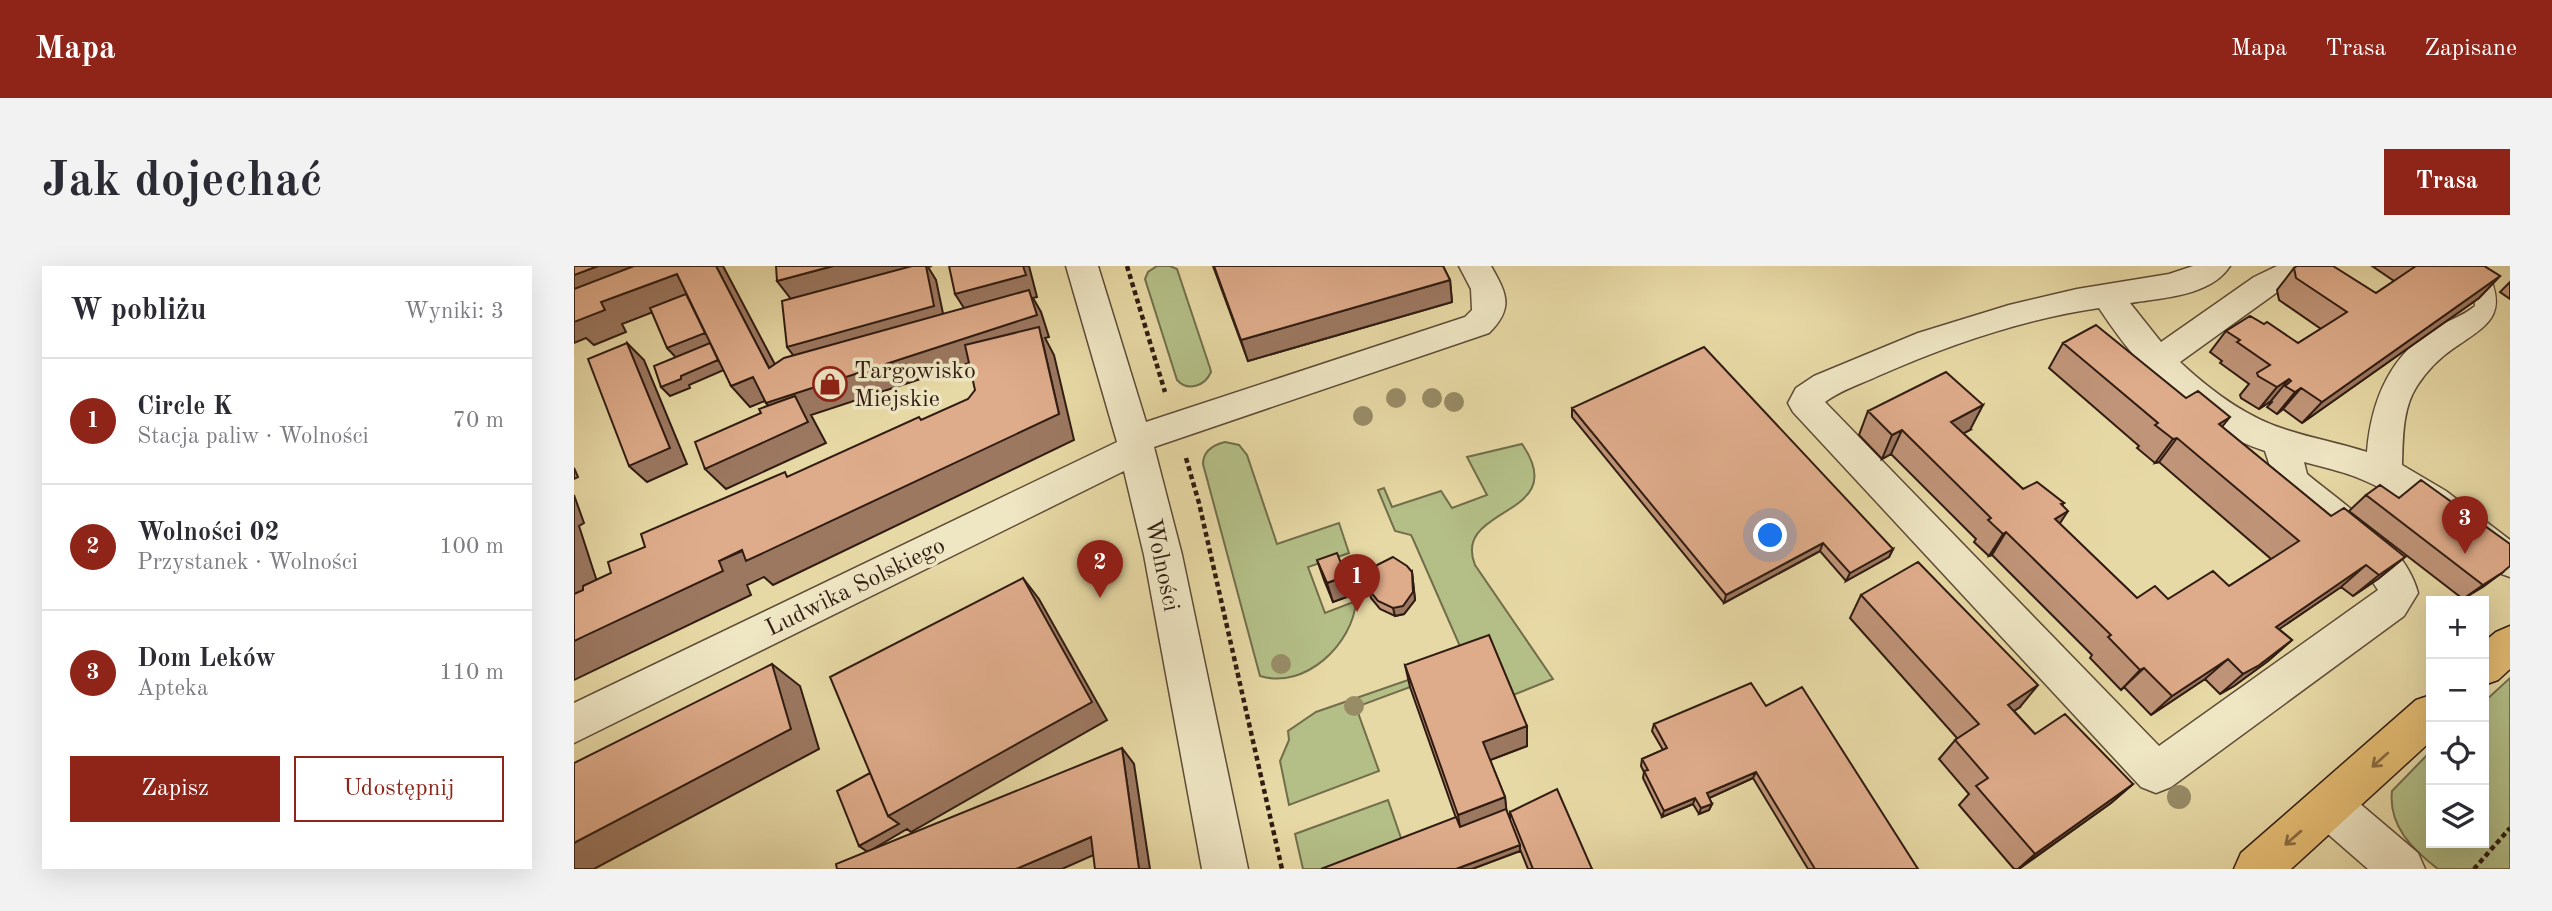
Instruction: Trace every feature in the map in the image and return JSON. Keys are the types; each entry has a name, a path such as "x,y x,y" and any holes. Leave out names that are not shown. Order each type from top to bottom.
{"main road":[{"path":"2489,663 2510,644"},
{"path":"2257,869 2426,719"}],"street":[{"name":"Wolności","path":"1082,266 1135,445 1163,555 1225,869"},
{"name":"Ludwika Solskiego","path":"574,723 1135,445 1477,325 1486,317 1490,302 1485,284 1475,266"},
{"path":"2214,266 2200,277 2184,282 2016,314 1938,339 1822,388 1808,396 1805,403 2156,773 2390,604 2399,593 2395,579 2372,551 2291,481 2281,442"},
{"path":"2159,360 2265,285 2304,266"},
{"path":"2383,472 2389,413 2394,397 2407,374 2437,343 2478,321 2491,309 2493,300 2489,292 2481,280 2464,266"},
{"path":"2107,295 2118,313 2159,360 2219,413 2240,426 2281,442 2383,472 2403,482 2510,561"},
{"path":"2329,806 2402,869"}],"path":[{"path":"1127,266 1168,402"},
{"path":"1183,448 1199,503 1282,869"},
{"path":"2474,869 2510,828"}],"green space":[{"path":"1157,266 1177,269 1210,368 1211,372 1205,381 1196,386 1186,386 1177,380 1145,279 1148,272"},
{"path":"1225,442 1239,445 1247,455 1277,544 1339,523 1349,553 1308,567 1325,613 1356,601 1353,617 1336,647 1324,660 1294,676 1277,679 1260,676 1203,464 1210,449"},
{"path":"1522,444 1534,468 1533,486 1523,499 1479,531 1472,546 1475,565 1553,679 1508,697 1491,657 1356,707 1379,771 1289,805 1280,761 1289,740 1288,731 1316,712 1466,660 1411,535 1395,531 1378,490 1384,488 1392,507 1441,491 1452,508 1487,495 1467,457"},
{"path":"2510,678 2510,869 2438,869 2411,845 2398,826 2392,804 2392,791 2426,756 2426,848 2489,848 2489,697"},
{"path":"1388,800 1403,844 1338,869 1303,869 1295,834"}],"building":[{"path":"574,266 598,266 574,275"},
{"path":"634,266 716,266 769,368 784,358 1029,290 1037,315 766,403 753,377 731,386 677,274 601,302 605,310 574,322 574,289"},
{"path":"776,266 833,266 777,281"},
{"path":"912,266 926,266 934,306 787,347 782,301"},
{"path":"949,266 1023,266 1026,275 955,294"},
{"path":"1214,266 1443,266 1450,280 1241,340"},
{"path":"2333,266 2376,293 2416,266 2484,266 2500,276 2322,402 2301,388 2295,392 2285,386 2291,381 2289,379 2277,387 2258,376 2257,373 2270,365 2226,331 2250,316 2264,324 2267,322 2298,343 2347,312 2296,278 2294,268"},
{"path":"686,294 705,333 667,348 650,308"},
{"path":"2096,325 2186,398 2198,391 2230,417 2219,424 2331,516 2344,508 2405,557 2379,575 2366,565 2276,627 2292,640 2258,666 2243,674 2228,659 2172,696 2144,668 2140,670 2108,637 2111,635 2006,532 2003,534 1988,520 1991,518 1902,430 1892,435 1868,411 1946,372 1983,405 1951,422 2023,489 2037,482 2064,503 2061,504 2068,511 2055,519 2137,598 2155,586 2168,599 2213,571 2229,586 2299,541 2177,438 2173,439 2155,425 2158,423 2063,343"},
{"path":"1039,327 1059,414 746,561 742,550 719,561 723,571 574,641 574,594 583,590 583,586 611,573 608,562 645,547 641,534 785,472 787,477 919,417 921,420 968,399 975,390 965,345"},
{"path":"627,343 670,448 629,466 588,359"},
{"path":"710,343 718,360 661,387 654,366"},
{"path":"1704,347 1893,549 1850,573 1823,543 1726,595 1572,408"},
{"path":"795,396 808,422 705,469 695,442 761,413 759,409"},
{"path":"2421,480 2510,544 2510,566 2483,585 2366,495 2380,485 2399,498"},
{"path":"1337,553 1346,576 1327,583 1317,560"},
{"path":"1393,557 1412,572 1413,592 1403,606 1393,608 1378,601 1369,590 1370,579 1377,565"},
{"path":"1918,562 2038,685 2008,705 2035,734 2065,714 2133,784 2035,854 1976,786 1988,778 1955,740 1979,724 1861,595"},
{"path":"1023,578 1092,702 888,816 830,677"},
{"path":"1489,635 1527,726 1483,742 1505,797 1458,815 1405,665"},
{"path":"772,664 791,729 574,843 574,763"},
{"path":"1751,683 1766,706 1802,687 1918,869 1815,869 1756,772 1707,793 1712,804 1701,808 1695,798 1664,811 1644,771 1648,770 1642,759 1667,748 1654,724"},
{"path":"1122,748 1139,869 1095,869 1091,837 1016,869 837,869 836,864"},
{"path":"870,773 888,816 899,824 859,846 837,791"},
{"path":"1557,789 1592,869 1533,869 1510,812"},
{"path":"1506,809 1520,845 1456,869 1321,869 1456,817 1460,827"}],"place":[{"name":"Targowisko Miejskie","path":"830,384"},
{"name":"Dom Leków","path":"2465,554"},
{"name":"Wolności 02","path":"1100,598"},
{"name":"Circle K","path":"1357,612"}]}
